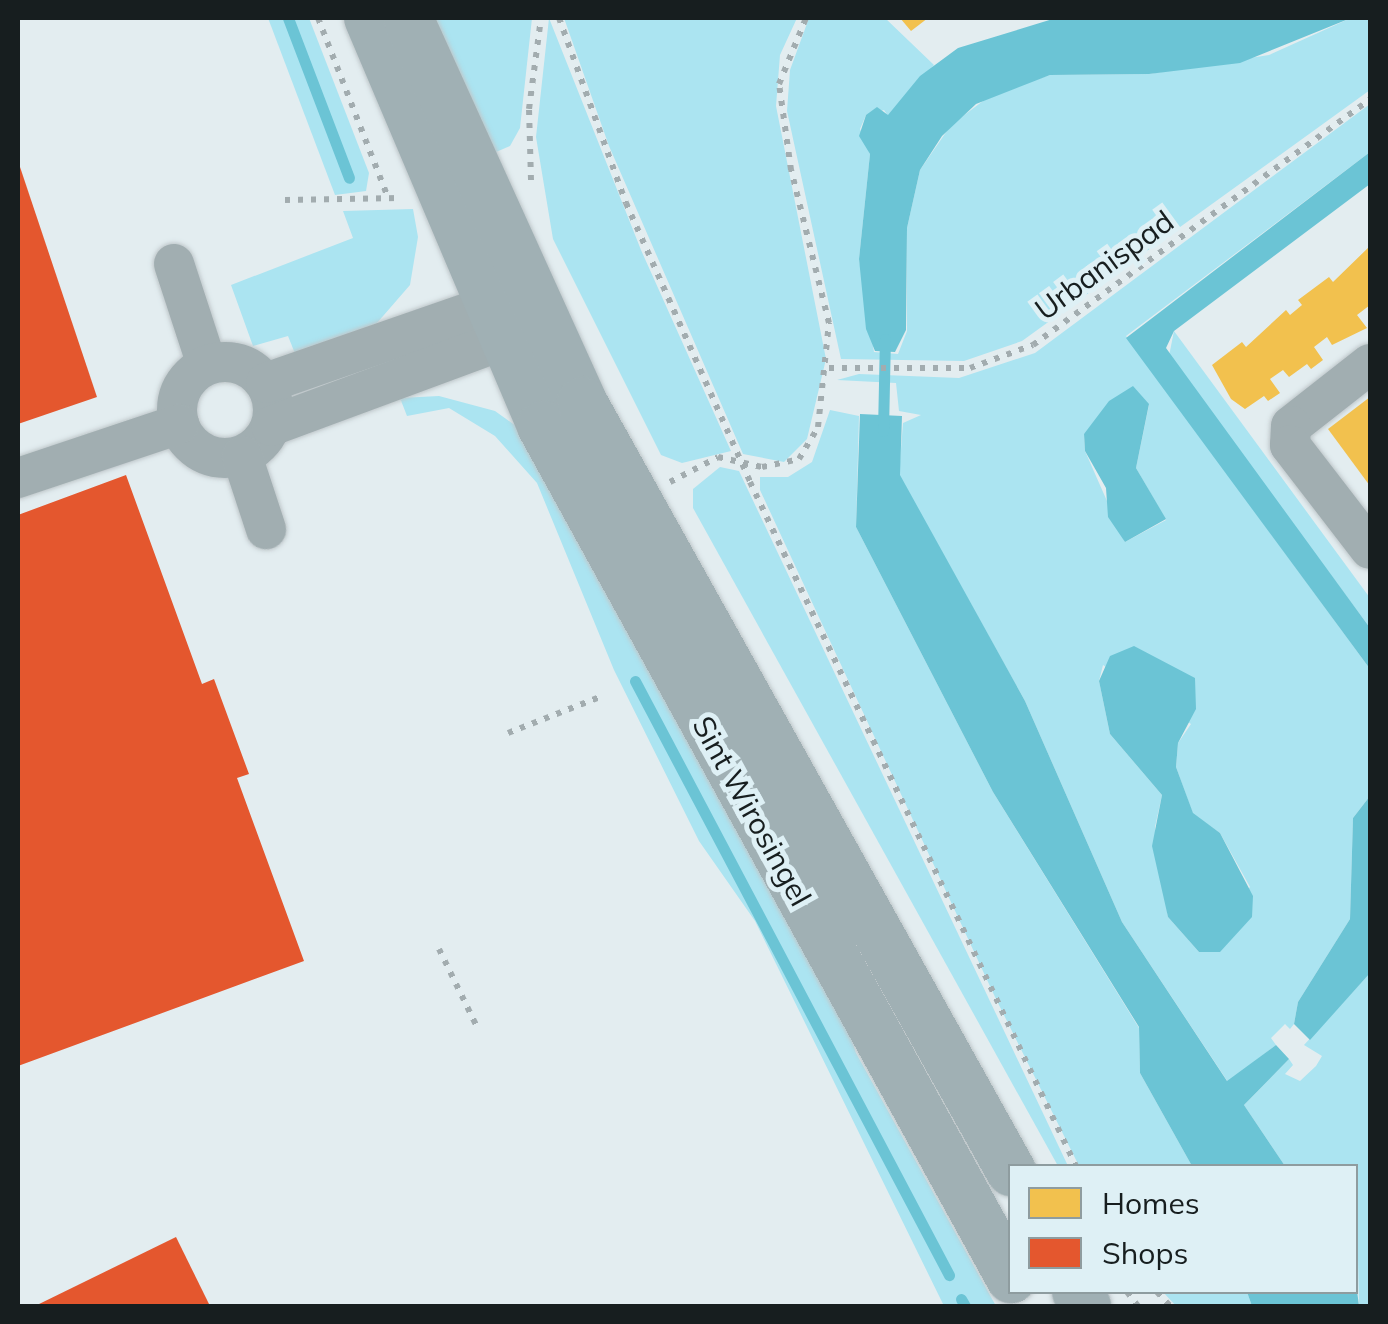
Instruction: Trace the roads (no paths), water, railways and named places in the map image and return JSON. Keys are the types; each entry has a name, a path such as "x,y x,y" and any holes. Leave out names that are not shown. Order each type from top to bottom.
{"main road":[{"name":"Sint Wirosingel","path":"369,18 509,317 636,501 1008,1167"},
{"name":"Sint Wirosingel","path":"408,18 509,317 581,500 1008,1274"}],"street":[{"path":"174,264 207,365"},
{"path":"266,383 509,317"},
{"path":"242,456 271,426 509,317"},
{"path":"242,456 197,450 179,424 179,396 207,365 240,364 266,383 271,426"},
{"path":"1370,364 1291,426 1290,445 1370,549"},
{"path":"18,478 179,424"},
{"path":"242,456 266,528"}],"waterway":[{"path":"288,18 349,178"},
{"path":"883,431 885,339"},
{"path":"635,681 949,1275"},
{"path":"961,1299 965,1306"}]}
